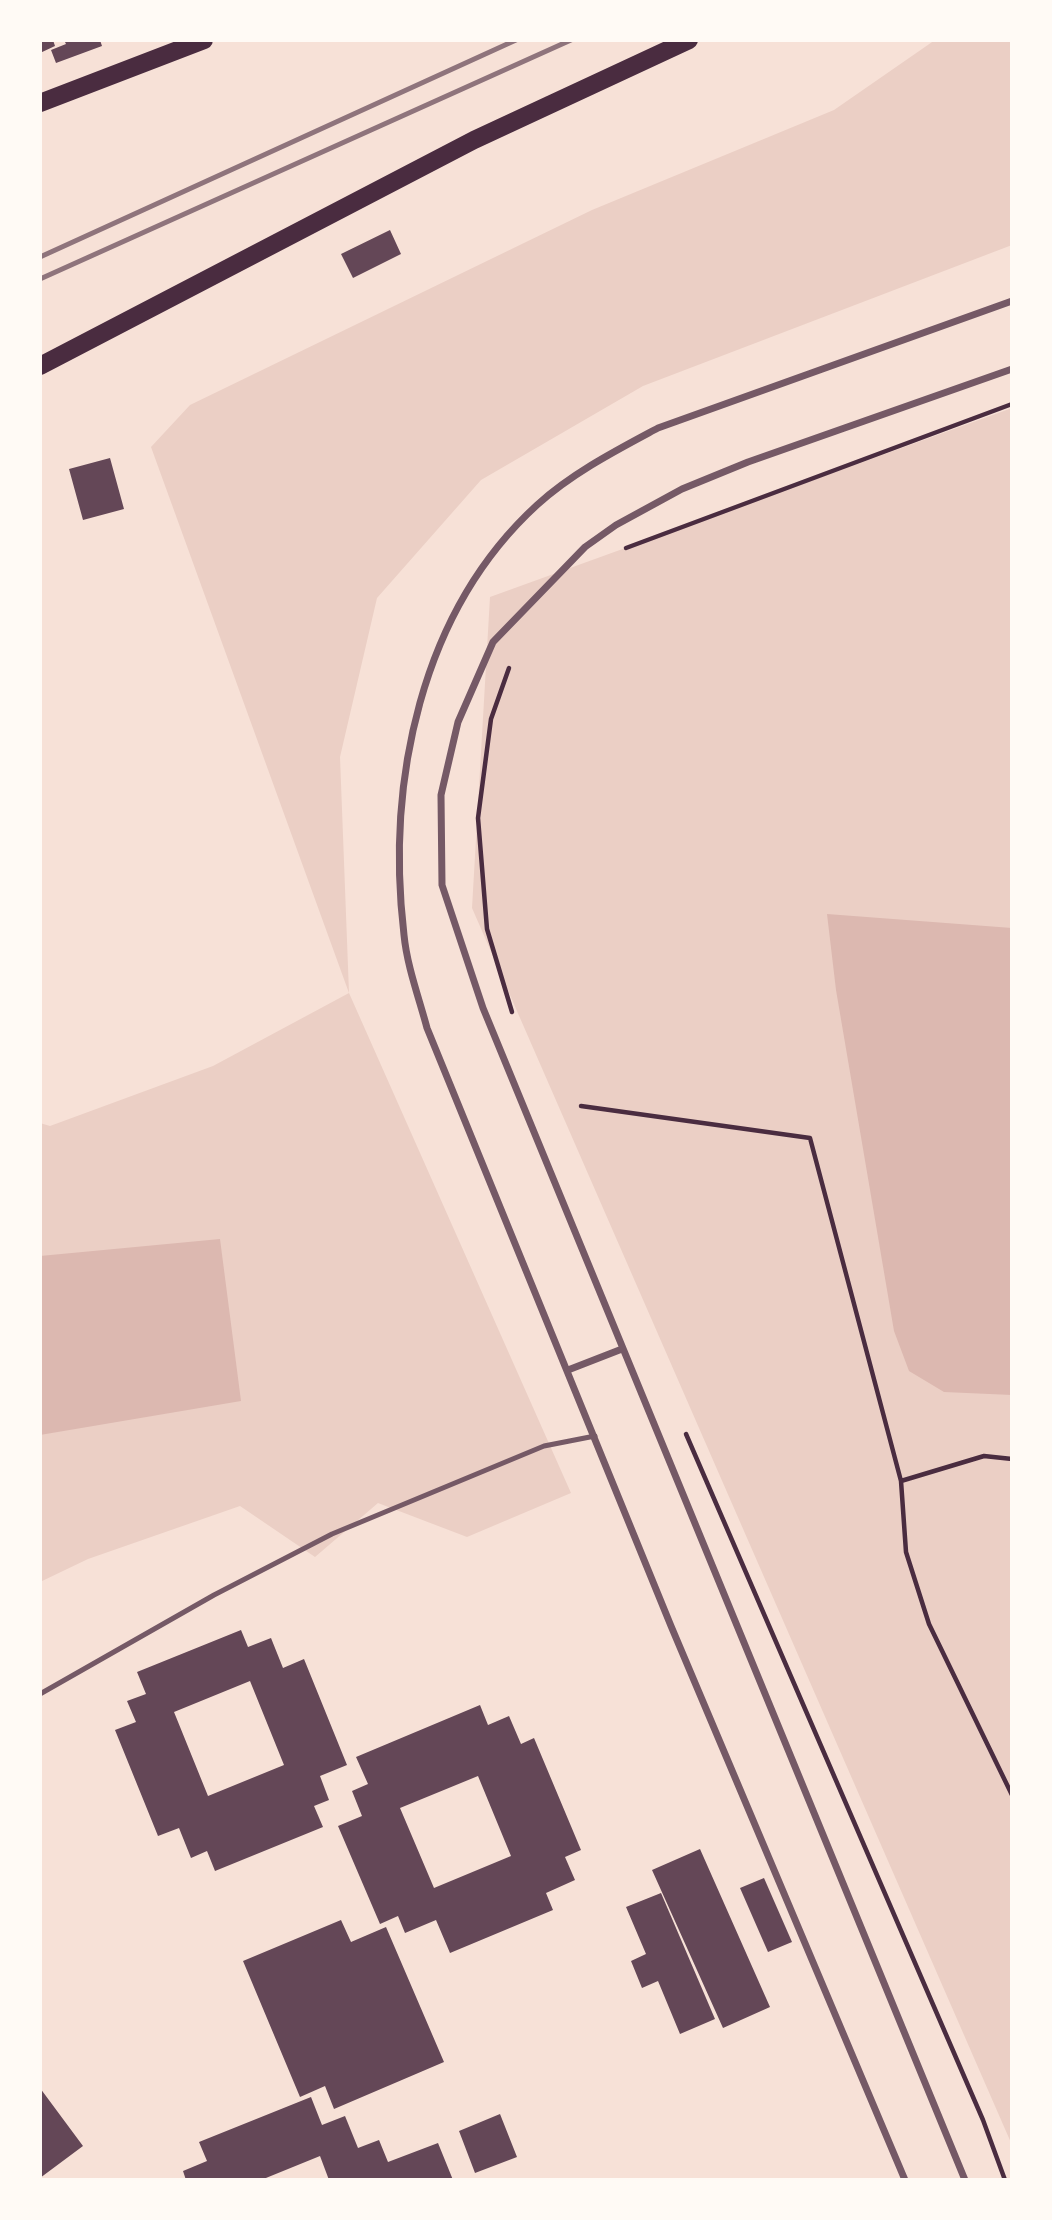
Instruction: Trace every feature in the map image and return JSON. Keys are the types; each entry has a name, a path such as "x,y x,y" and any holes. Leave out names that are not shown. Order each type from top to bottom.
{"main road":[{"path":"40,103 204,40"},
{"path":"40,366 474,140 689,40"}],"street":[{"path":"905,2180 671,1626 427,1028 404,938 398,855 402,785 415,719 447,629 492,555 537,505 607,456 658,428 1012,301"},
{"path":"965,2180 483,1009 442,886 441,795 458,722 493,642 560,570 616,525 682,489 748,461 1012,369"},
{"path":"568,1370 622,1349"}],"lane":[{"path":"40,1694 214,1595 332,1534 544,1446 595,1436"}],"path":[{"path":"625,548 1012,404"},
{"path":"509,667 491,719 478,818 487,929 514,1020"},
{"path":"581,1106 810,1138 901,1481 905,1552 929,1624 1012,1795"},
{"path":"681,1424 983,2120 1005,2180"},
{"path":"901,1481 984,1455 1012,1459"}],"shaded area":[{"path":"935,40 1012,40 1012,245 643,386 481,480 377,598 340,757 349,993 151,447 190,405 592,210 834,110"},
{"path":"1012,408 1012,2145 472,908 490,597"},
{"path":"827,914 1012,928 1012,1395 944,1392 909,1371 894,1331 836,990"},
{"path":"349,993 571,1493 467,1537 378,1503 315,1557 240,1506 88,1559 40,1582 40,1123 50,1126 213,1066"},
{"path":"220,1239 241,1401 40,1435 40,1256"}],"building":[{"path":"40,40 53,40 55,46 40,53"},
{"path":"64,40 100,40 102,46 56,63 51,50 66,44"},
{"path":"390,230 401,254 353,278 341,254"},
{"path":"110,458 124,509 83,520 69,469"},
{"path":"241,1630 248,1647 271,1638 283,1668 304,1659 347,1765 320,1776 329,1800 314,1806 323,1827 215,1871 207,1851 191,1858 179,1828 158,1836 115,1730 136,1722 127,1701 146,1694 137,1672","holes":["250,1681 284,1765 208,1796 174,1712"]},
{"path":"480,1705 488,1725 509,1716 521,1744 534,1738 581,1850 565,1857 575,1880 546,1893 553,1910 450,1953 436,1920 405,1933 398,1916 380,1924 338,1826 362,1816 352,1791 368,1784 356,1757","holes":["478,1776 511,1856 434,1888 400,1808"]},
{"path":"700,1849 770,2007 723,2028 652,1870"},
{"path":"764,1878 792,1942 768,1952 740,1888"},
{"path":"661,1893 715,2019 680,2034 658,1981 642,1988 631,1961 646,1954 626,1907"},
{"path":"341,1920 351,1942 386,1927 444,2062 334,2109 325,2086 300,2097 243,1961"},
{"path":"40,2088 83,2146 40,2178"},
{"path":"311,2097 322,2125 345,2116 358,2148 379,2140 388,2162 438,2143 453,2180 329,2180 320,2156 261,2180 186,2180 183,2171 207,2161 199,2142"},
{"path":"500,2114 517,2157 475,2173 459,2131"}],"railway":[{"path":"40,257 516,40"},
{"path":"40,279 571,40"}]}
